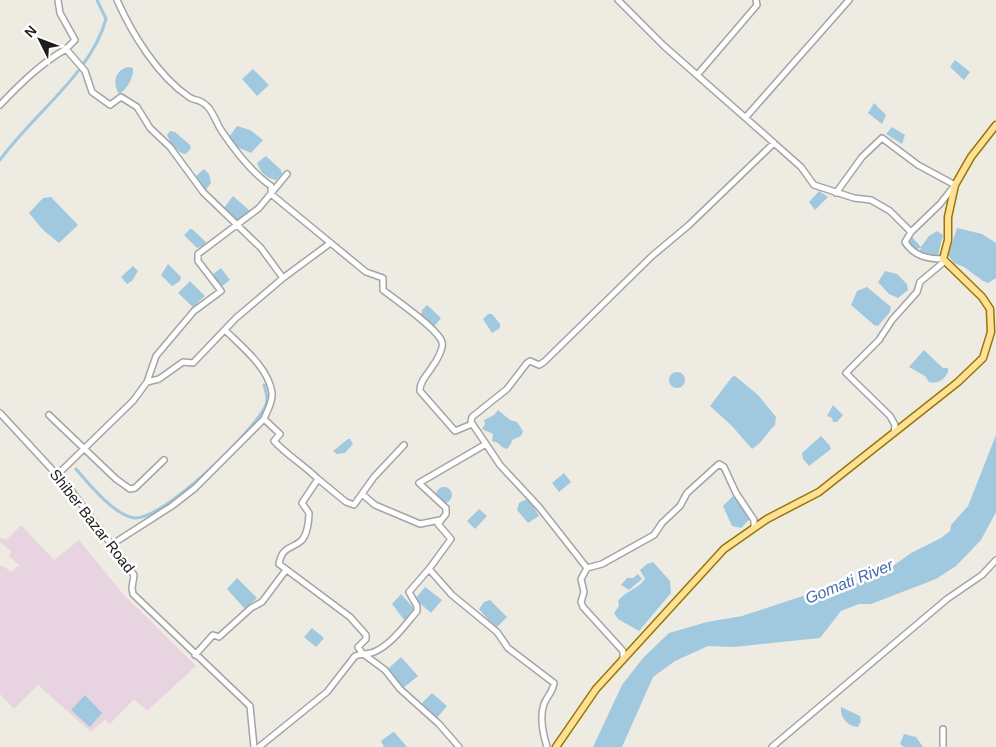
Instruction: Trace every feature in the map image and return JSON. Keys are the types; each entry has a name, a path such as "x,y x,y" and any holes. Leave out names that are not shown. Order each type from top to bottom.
{"main road":[{"path":"556,747 596,689 724,549 754,527 813,496 894,433 970,371 983,358 989,342 992,322 990,309 982,297 944,260 948,240 948,217 955,185 971,157 996,125"}],"street":[{"path":"0,105 14,89 43,63 66,49 75,40 60,13 58,0"},
{"path":"118,0 128,25 155,64 189,97 200,99 248,166 272,186 271,194"},
{"path":"618,0 664,46 698,74 801,167 814,185 854,198 871,200 890,211 911,232"},
{"path":"698,74 757,5 756,0"},
{"path":"746,117 849,0"},
{"path":"66,49 84,71 91,90 101,99 111,105 121,97 137,107 150,128 170,147 200,190 235,226 261,248 283,278"},
{"path":"836,193 865,154 882,138 918,165 955,185 940,204 911,232 905,241 908,247 923,258 944,260"},
{"path":"587,568 539,507 500,465 472,424 472,417 507,389 527,362 530,361 538,365 544,362 652,256 689,226 774,143"},
{"path":"57,474 133,401 147,382 156,356 194,311 221,291 197,256 259,208 287,174"},
{"path":"271,194 329,244 366,272 383,278 385,281 383,290 410,310 440,339 442,347 434,366 421,383 420,391 455,431 472,424"},
{"path":"147,382 159,379 183,362 193,363 236,318 283,278 329,244"},
{"path":"894,433 894,421 846,373 879,340 892,320 917,292 920,282 944,260"},
{"path":"111,545 172,506 195,488 264,419 270,405 272,393 264,372 248,352 225,330"},
{"name":"Shiber Bazar Road","path":"0,413 57,474 134,575 132,588 134,594 195,655 250,706 254,747"},
{"path":"49,415 116,479 133,489 164,460"},
{"path":"264,419 280,434 274,442 286,454 301,462 318,479 350,505 357,503 362,494 404,445"},
{"path":"362,494 375,505 420,524 440,520 446,514 446,508 420,485 420,482 486,444"},
{"path":"623,660 622,650 586,612 582,604 584,592 581,579 587,568 602,564 654,535 662,523 680,506 687,493 719,464 724,467 736,492 754,520 754,527"},
{"path":"318,479 302,503 309,513 304,537 300,543 288,548 279,564 350,617 365,633 366,639 358,647 362,653 385,670 400,689 438,724 459,747"},
{"path":"259,747 327,692 355,656 362,653 369,654 380,649 417,611 417,606 409,592 451,539 440,527 438,522 440,520"},
{"path":"772,747 947,599 982,575 996,560"},
{"path":"429,569 452,595 497,632 508,648 554,683 552,691 544,703 542,714 543,736 547,747"},
{"path":"195,655 213,635 220,637 251,608 262,602 286,570"},
{"path":"942,729 943,747"}],"shaded area":[{"path":"21,525 54,560 79,540 123,594 196,666 147,711 134,699 110,724 105,719 91,732 38,685 14,709 0,694 0,567 2,565 11,572 19,565 9,556 11,551 0,542 0,537 6,540"}],"water":[{"path":"955,60 970,72 964,80 950,67"},
{"path":"128,67 133,68 131,79 125,90 119,94 115,81 116,78 120,71"},
{"path":"253,69 269,85 257,96 242,79"},
{"path":"874,103 886,115 882,124 868,113"},
{"path":"237,126 250,130 263,140 251,153 237,147 229,137"},
{"path":"892,127 905,135 902,144 886,134"},
{"path":"170,131 175,132 190,145 191,148 186,154 183,154 172,145 167,135"},
{"path":"266,156 281,170 282,174 276,180 267,177 258,166 257,163"},
{"path":"204,169 209,174 211,183 205,191 201,189 196,176"},
{"path":"819,191 828,197 815,210 809,202"},
{"path":"233,196 250,211 239,222 224,208"},
{"path":"51,197 78,225 59,243 43,230 29,213 43,198"},
{"path":"957,228 982,234 996,243 996,278 988,283 964,267 954,263 948,255"},
{"path":"190,229 206,242 203,246 197,248 184,235"},
{"path":"937,231 943,235 938,255 930,258 919,253 921,248 913,250 907,241 912,237 921,247 929,236"},
{"path":"168,264 181,277 180,281 172,286 161,275"},
{"path":"133,266 138,271 132,281 127,284 121,277"},
{"path":"221,268 230,280 221,287 212,275"},
{"path":"885,271 897,274 907,284 908,290 898,298 889,294 878,282"},
{"path":"190,281 205,296 193,307 178,293"},
{"path":"867,287 891,307 890,312 878,326 874,325 851,305 857,291"},
{"path":"427,305 441,318 433,328 421,316 422,310"},
{"path":"488,314 492,314 500,324 500,328 492,333 483,319"},
{"path":"924,350 943,368 948,368 948,372 940,381 929,382 925,376 909,367"},
{"path":"677,372 685,380 677,388 669,380"},
{"path":"735,376 758,395 776,417 775,425 752,449 732,426 710,406 732,377"},
{"path":"833,405 843,415 837,422 833,422 832,418 827,416"},
{"path":"498,410 510,420 517,422 523,431 521,436 512,440 507,449 492,441 493,434 482,429 485,424 484,420 494,415"},
{"path":"996,435 996,512 981,540 956,566 936,579 871,604 859,604 841,611 820,638 734,647 708,646 675,661 653,677 622,747 593,747 622,685 643,658 669,633 707,622 742,616 821,590 845,587 878,577 911,553 941,538 950,531 951,525 968,506"},
{"path":"821,436 831,449 809,466 803,459 802,453"},
{"path":"348,439 353,444 345,453 337,454 333,451"},
{"path":"564,473 571,482 559,492 552,483"},
{"path":"444,487 452,495 444,503 436,495"},
{"path":"734,495 751,518 741,528 732,526 723,506"},
{"path":"529,498 539,516 528,523 517,510 519,503"},
{"path":"479,509 487,516 475,529 467,521"},
{"path":"653,562 670,581 671,593 639,631 618,619 614,613 619,606 618,601 645,579 640,570"},
{"path":"638,574 642,579 629,590 621,585 627,578 633,578"},
{"path":"237,578 257,598 245,609 227,589"},
{"path":"425,587 442,600 431,613 415,599"},
{"path":"401,594 416,611 405,621 392,604"},
{"path":"490,600 507,617 497,627 479,609 484,602"},
{"path":"312,628 324,638 316,647 304,637"},
{"path":"401,657 418,676 402,689 389,672 389,668"},
{"path":"432,693 447,706 436,719 420,705"},
{"path":"85,695 102,713 90,727 71,710"},
{"path":"841,707 860,716 861,721 858,727 845,721"},
{"path":"393,732 407,747 384,747 381,741"},
{"path":"904,734 916,737 923,747 904,747 900,744"}],"waterway":[{"path":"0,160 13,143 75,76 88,58 106,19 97,0"},
{"path":"76,469 102,498 118,511 134,518 147,515 185,491 226,454 257,419 265,407 267,396 264,385"}],"water label":[{"name":"Gomati River","path":"849,581"}]}
